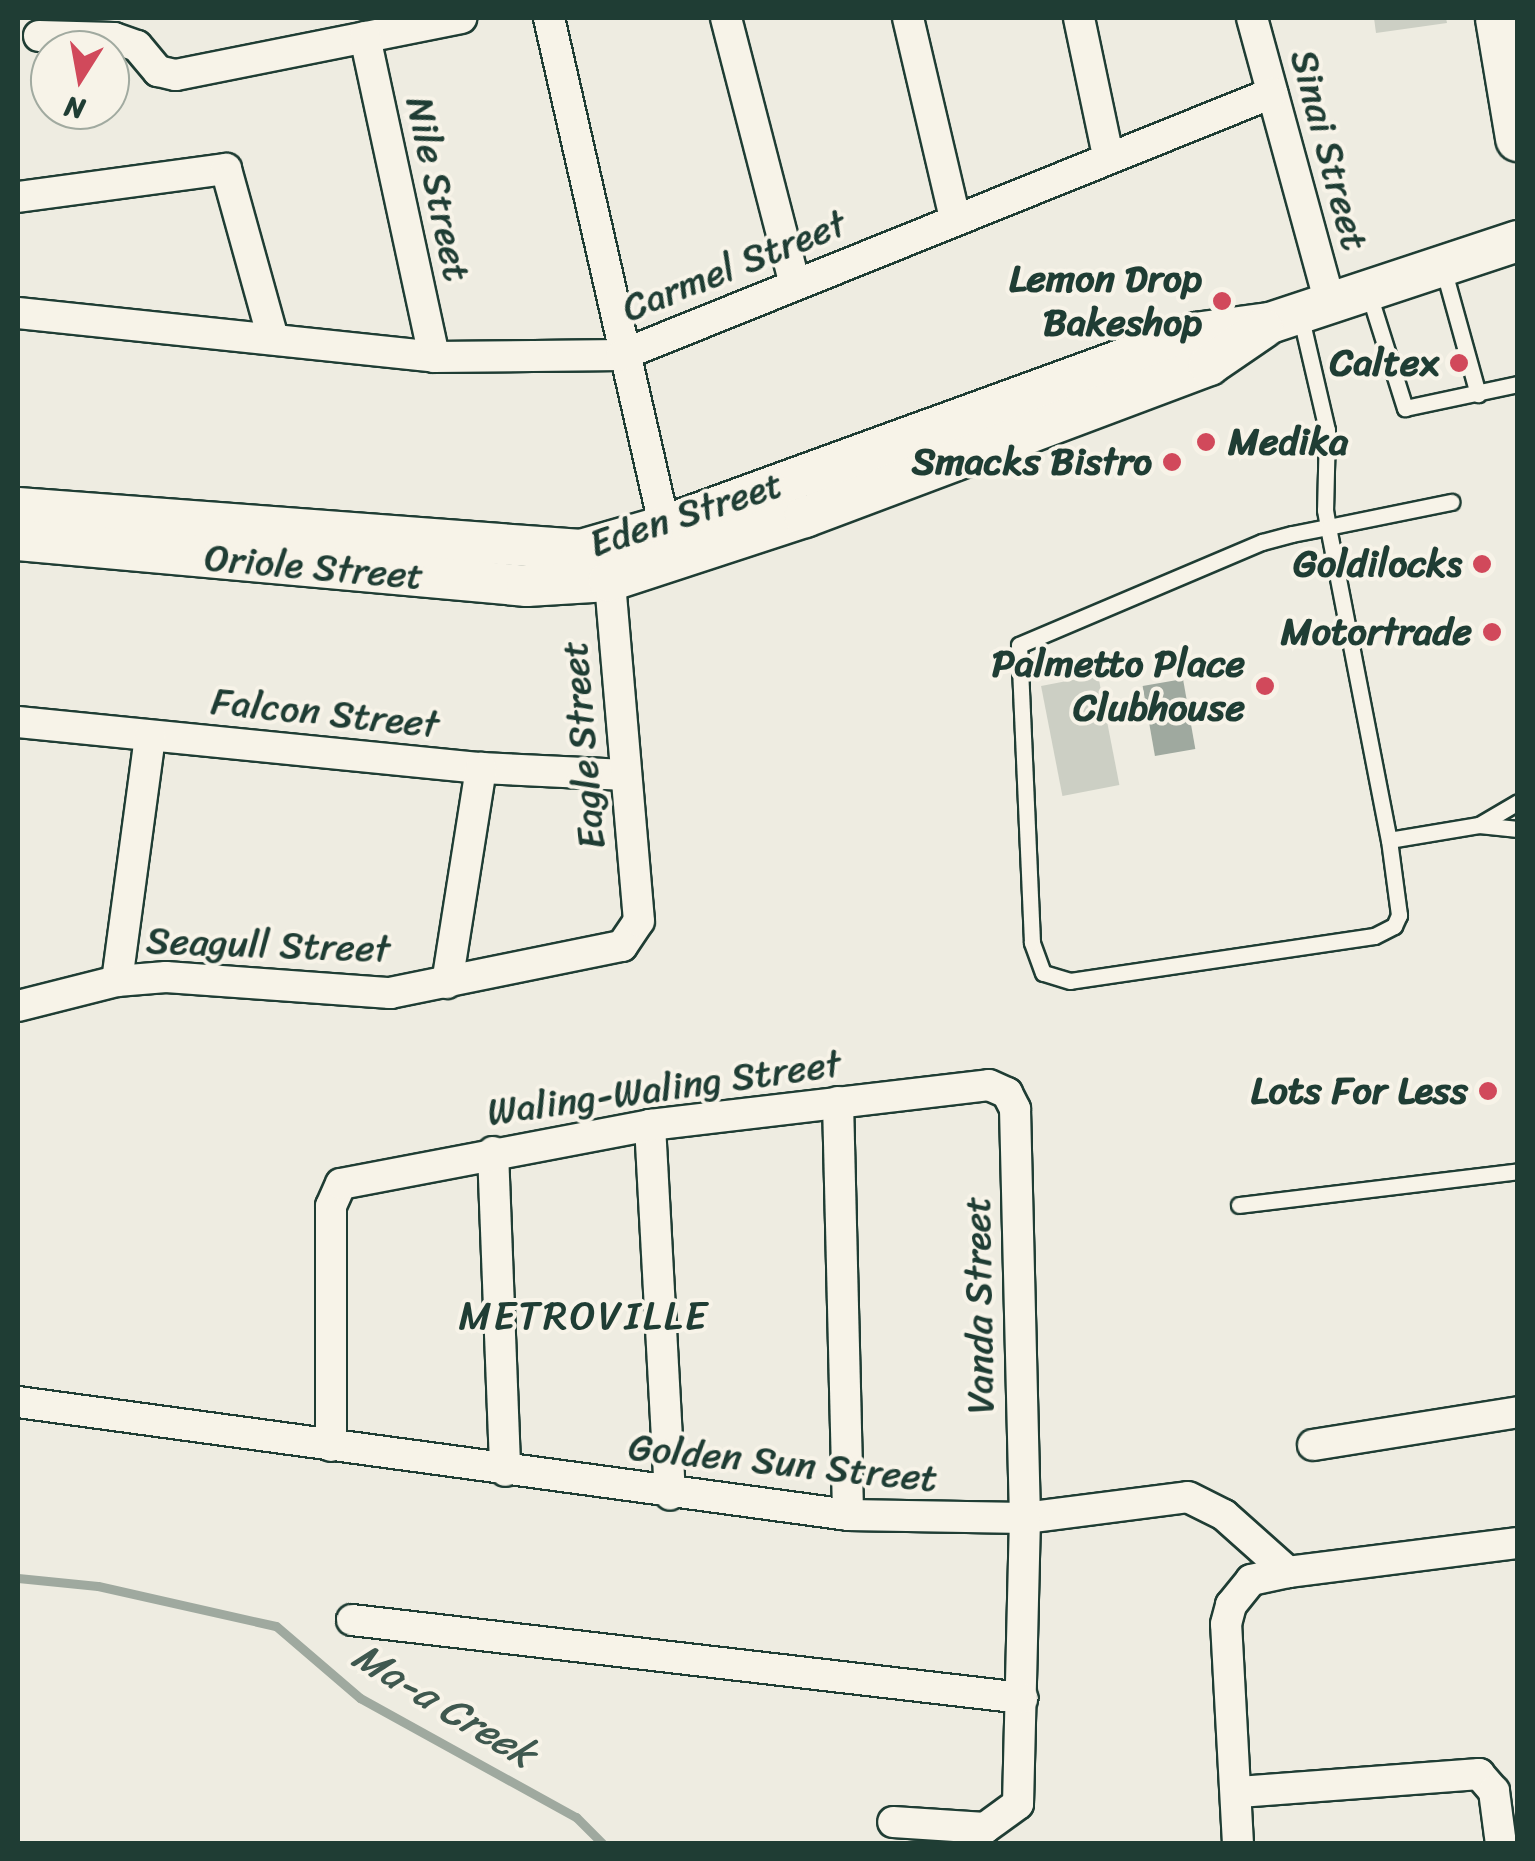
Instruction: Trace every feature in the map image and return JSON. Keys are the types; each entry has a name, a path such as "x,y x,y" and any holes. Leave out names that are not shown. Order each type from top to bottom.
{"main road":[{"path":"1498,18 1518,138"},
{"name":"Eden Street","path":"18,508 532,550 608,563 1209,365 1317,308 1518,241"},
{"name":"Oriole Street","path":"18,540 540,587 608,563"}],"street":[{"path":"130,44 137,46 158,71 198,72 461,18"},
{"path":"549,18 622,355 668,544"},
{"path":"726,18 796,284"},
{"path":"908,18 956,219"},
{"path":"1079,18 1108,156"},
{"name":"Sinai Street","path":"1252,18 1272,93 1317,308"},
{"name":"Nile Street","path":"364,37 434,357"},
{"name":"Carmel Street","path":"18,313 434,357 622,355 1272,93"},
{"path":"18,197 226,169 273,338"},
{"name":"Eagle Street","path":"608,563 639,921 632,937"},
{"name":"Falcon Street","path":"18,722 481,768 626,776"},
{"path":"117,981 150,736"},
{"path":"448,983 481,768"},
{"name":"Seagull Street","path":"18,1006 117,981 208,976 390,992 610,951 632,937"},
{"name":"Waling-Waling Street","path":"331,1446 334,1190 352,1180 650,1126 989,1086 1007,1093"},
{"name":"Vanda Street","path":"893,1822 986,1828 1006,1818 1018,1804 1025,1518 1014,1109 1007,1093"},
{"path":"838,1102 848,1515"},
{"path":"650,1126 670,1494"},
{"path":"493,1152 505,1471"},
{"name":"Golden Sun Street","path":"18,1402 670,1494 848,1515 1025,1518 1188,1498 1224,1514 1288,1572"},
{"path":"1312,1445 1518,1412"},
{"path":"1238,1844 1239,1792 1226,1624 1230,1605 1251,1580 1518,1543"},
{"path":"352,1620 1022,1698"},
{"path":"1239,1792 1463,1771 1490,1780 1502,1844"}],"lane":[{"path":"1443,266 1478,394"},
{"path":"1317,308 1400,404 1416,410 1518,384"},
{"path":"1317,308 1328,430 1328,528 1389,840 1399,915 1385,933 1070,982 1043,973 1036,959 1019,645 1262,542 1328,528 1451,502"},
{"path":"1478,825 1518,802"},
{"path":"1389,840 1478,825 1518,829"},
{"path":"1238,1205 1518,1171"}],"shaded area":[{"path":"1374,18 1446,18 1447,23 1376,33"},
{"path":"1098,675 1119,785 1062,796 1041,686"},
{"path":"1183,679 1195,749 1155,756 1143,686"}],"waterway":[{"name":"Ma-a Creek","path":"18,1578 98,1586 276,1626 360,1698 576,1817 603,1844"}],"place":[{"name":"Lemon Drop Bakeshop","path":"1222,301"},
{"name":"Caltex","path":"1459,363"},
{"name":"Medika","path":"1206,442"},
{"name":"Smacks Bistro","path":"1172,462"},
{"name":"Goldilocks","path":"1482,564"},
{"name":"Motortrade","path":"1492,632"},
{"name":"Palmetto Place Clubhouse","path":"1265,686"},
{"name":"Lots For Less","path":"1488,1091"}],"district":[{"name":"METROVILLE","path":"584,1316"}]}
